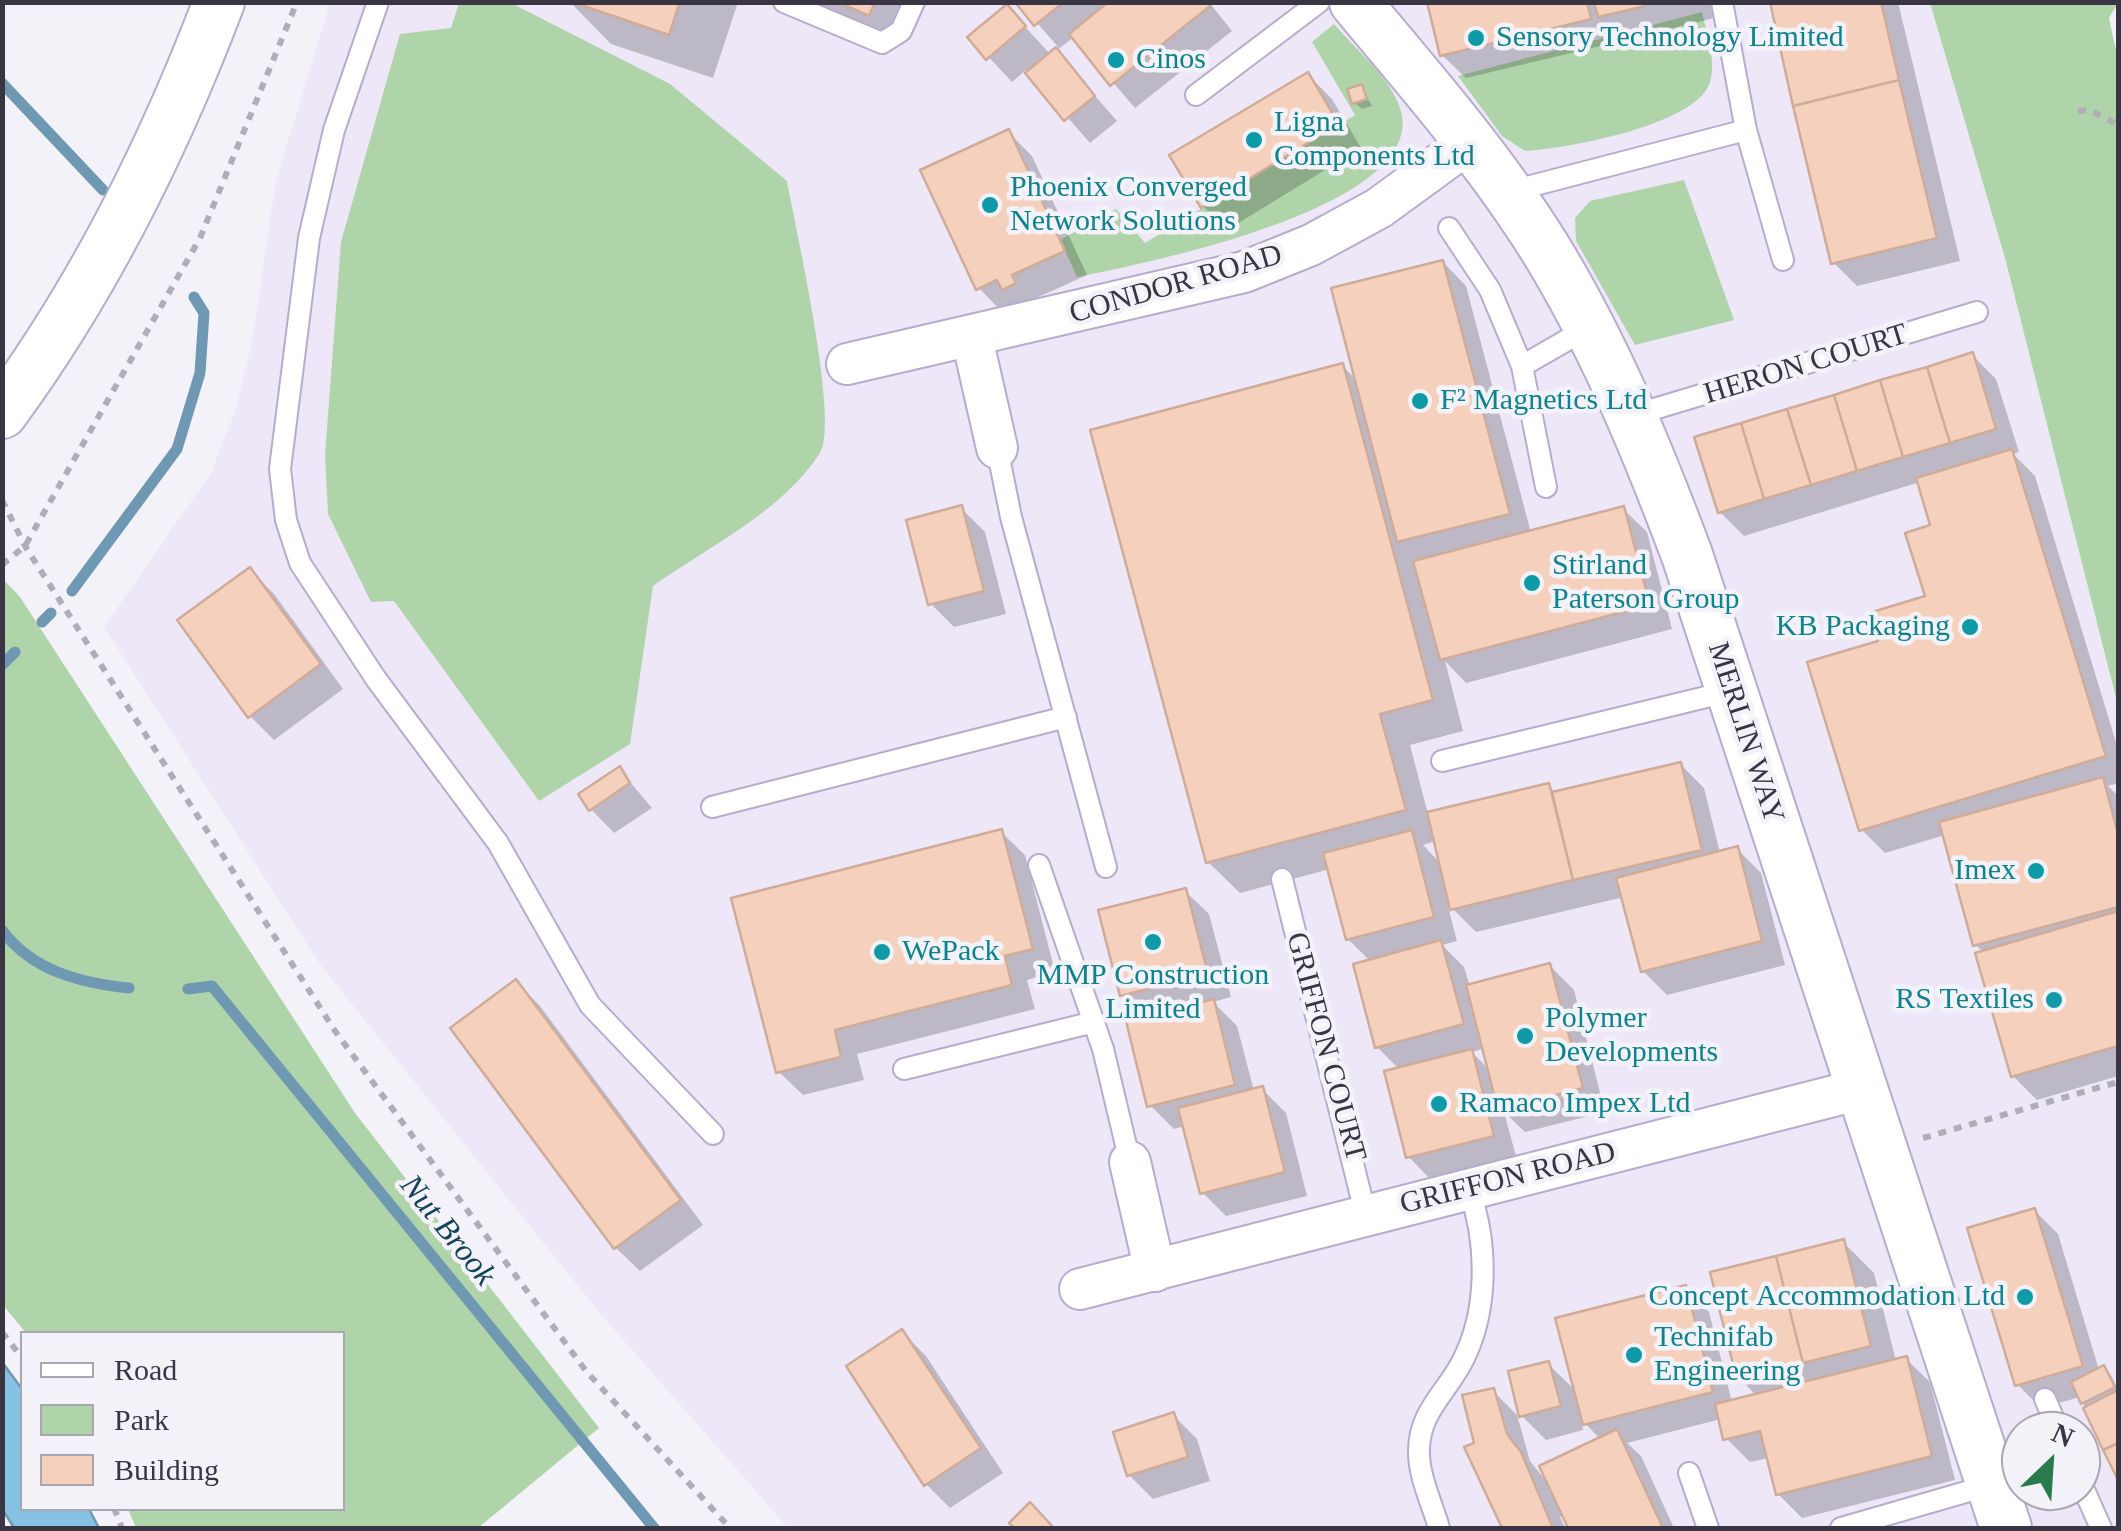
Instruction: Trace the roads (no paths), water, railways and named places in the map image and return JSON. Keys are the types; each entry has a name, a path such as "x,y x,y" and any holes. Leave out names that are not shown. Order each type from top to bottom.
{"street":[{"path":"2,413 35,368 135,198 187,87 219,2"},
{"name":"MERLIN WAY","path":"1355,2 1471,141 1554,262 1634,415 1732,691 1999,1506"},
{"name":"CONDOR ROAD","path":"848,364 1244,272 1311,245 1379,208 1471,141"},
{"path":"972,338 996,448"},
{"name":"GRIFFON ROAD","path":"1080,1290 1860,1089"},
{"path":"1130,1162 1156,1270"}],"lane":[{"path":"378,2 334,130 309,238 280,469 286,520 300,563 376,678 498,843 590,1005 713,1134"},
{"path":"784,2 882,43 901,31 914,2"},
{"path":"1196,95 1319,2"},
{"path":"1722,2 1746,130 1783,260"},
{"path":"1506,193 1746,130"},
{"path":"1450,228 1490,290 1522,366 1546,487"},
{"name":"HERON COURT","path":"1634,415 1976,312"},
{"path":"1522,366 1588,328"},
{"path":"996,448 1106,867"},
{"path":"1442,761 1732,691"},
{"path":"712,807 1066,718"},
{"path":"1039,865 1094,1022 1130,1162"},
{"name":"GRIFFON COURT","path":"1282,879 1366,1216"},
{"path":"904,1069 1094,1022"},
{"path":"1440,1528 1418,1455 1426,1412 1461,1363 1480,1312 1479,1218 1469,1190"},
{"path":"2046,1400 2051,1411"},
{"path":"1689,1474 1708,1528"},
{"path":"1841,1528 1999,1506"}],"water":[{"path":"2,1362 20,1386 20,1511 90,1511 99,1528 14,1528 3,1510"}],"waterway":[{"name":"Nut Brook","path":"2,83 103,190"},
{"name":"Nut Brook","path":"72,591 177,449 200,373 204,313 194,297"},
{"name":"Nut Brook","path":"42,622 51,613"},
{"name":"Nut Brook","path":"2,665 15,652"},
{"name":"Nut Brook","path":"2,930 43,965 93,983 129,988"},
{"name":"Nut Brook","path":"188,989 212,986 654,1528"}],"place":[{"name":"Sensory Technology Limited","path":"1476,38"},
{"name":"Cinos","path":"1116,60"},
{"name":"Ligna Components Ltd","path":"1254,140"},
{"name":"Phoenix Converged Network Solutions","path":"990,205"},
{"name":"F² Magnetics Ltd","path":"1420,401"},
{"name":"Stirland Paterson Group","path":"1532,583"},
{"name":"KB Packaging","path":"1970,627"},
{"name":"Imex","path":"2036,871"},
{"name":"MMP Construction Limited","path":"1153,942"},
{"name":"WePack","path":"882,952"},
{"name":"RS Textiles","path":"2054,1000"},
{"name":"Polymer Developments","path":"1525,1036"},
{"name":"Ramaco Impex Ltd","path":"1439,1104"},
{"name":"Concept Accommodation Ltd","path":"2025,1297"},
{"name":"Technifab Engineering","path":"1634,1355"}]}
